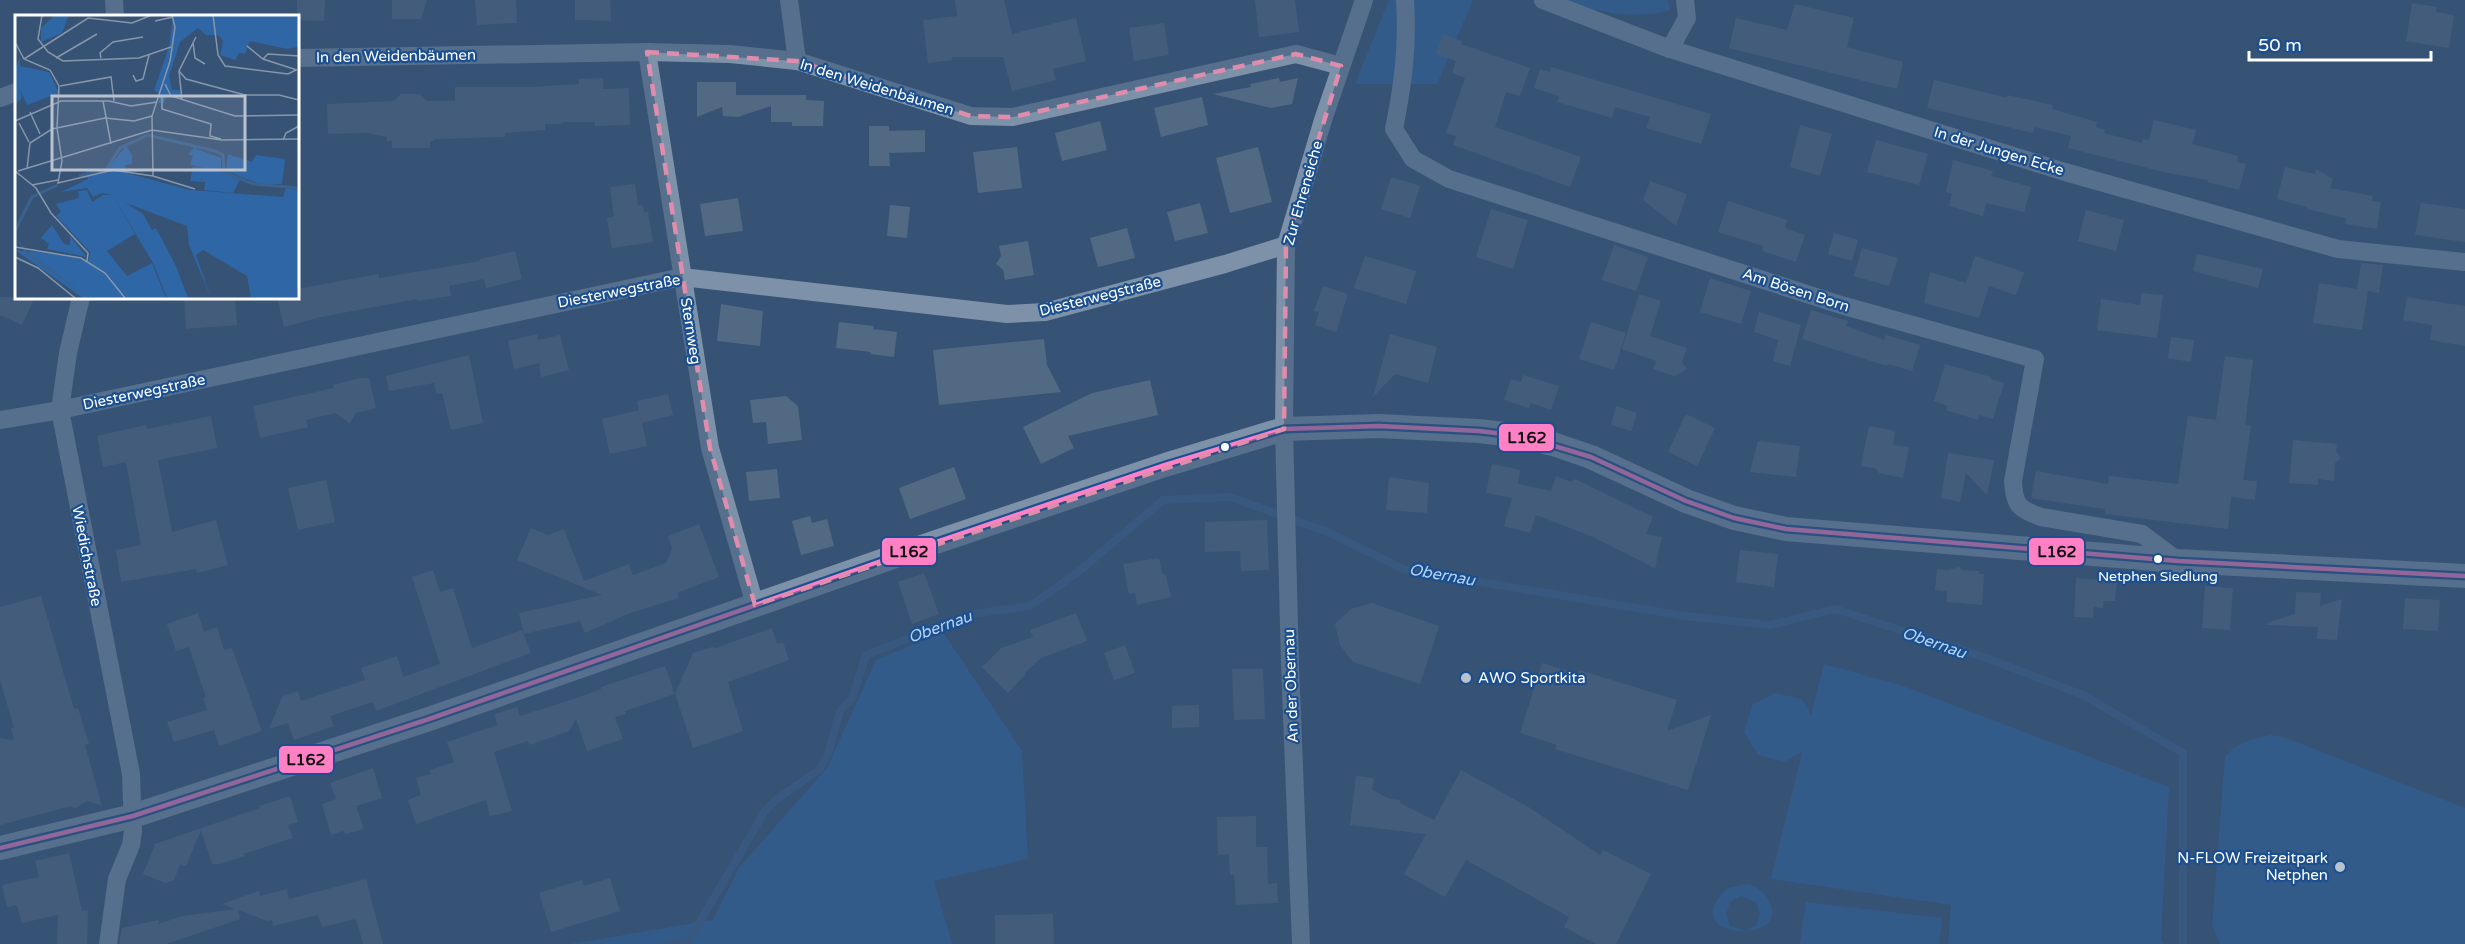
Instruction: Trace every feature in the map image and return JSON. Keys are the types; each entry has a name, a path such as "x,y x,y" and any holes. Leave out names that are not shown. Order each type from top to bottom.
{"street":[{"path":"114,0 115,15"},
{"path":"789,0 796,62"},
{"name":"Zur Ehreneiche","path":"1284,429 1286,245 1341,66 1370,0"},
{"name":"Am Bösen Born","path":"1405,0 1407,26 1405,77 1394,129 1413,159 1449,179 1841,305 2035,359 2013,481 2013,494 2018,505 2027,512 2041,517 2142,534 2178,561"},
{"name":"In der Jungen Ecke","path":"1543,0 1670,49 2065,172 2338,249 2465,262"},
{"path":"1670,49 1687,18 1685,0"},
{"name":"In den Weidenbäumen","path":"298,58 647,52 730,54 796,62 971,116 1013,117 1296,54 1341,66"},
{"name":"Sternweg","path":"647,52 710,448 755,605"},
{"path":"0,98 15,92"},
{"name":"Diesterwegstraße","path":"0,420 60,410 682,276 1007,314 1045,312 1225,264 1286,245"},
{"name":"Wiedichstraße","path":"81,298 68,353 60,410 131,774 133,816"},
{"path":"0,848 133,816 429,719 1165,465 1284,429 1379,426 1479,431 1521,436 1591,457 1715,512 1785,529 2178,561 2465,576"},
{"name":"An der Obernau","path":"1284,429 1301,944"},
{"path":"108,944 113,897 117,879 131,845 133,816"}],"highlighted area":[{"path":"647,52 797,61 971,116 1013,117 1296,54 1341,66 1286,245 1284,429 755,605 710,448"}],"shaded area":[{"path":"1389,0 1473,0 1437,84 1355,84"},
{"path":"1552,0 1668,0 1670,10 1642,15 1611,13"},
{"path":"943,632 1022,751 1028,859 934,881 952,944 570,944 713,920 739,868 827,768 876,660"},
{"path":"1824,664 1903,686 2169,787 2161,940 2164,944 1948,944 1951,905 1771,879 1802,752 1784,762 1758,755 1744,732 1752,705 1775,693 1802,699 1811,715"},
{"name":"N-FLOW Freizeitpark Netphen","path":"2272,735 2286,738 2465,808 2465,944 2220,944 2212,926 2225,756 2247,741"},
{"path":"1748,884 1761,891 1771,905 1770,921 1761,928 1746,931 1757,925 1760,914 1756,902 1741,896 1730,902 1726,914 1730,926 1745,931 1733,930 1720,925 1714,917 1715,904 1728,888"},
{"path":"1806,902 1942,918 1939,944 1800,944"}],"building":[{"path":"297,0 325,0 324,21 298,20"},
{"path":"392,0 427,0 421,19 392,19"},
{"path":"475,0 516,0 517,23 477,25"},
{"path":"575,0 610,0 611,21 575,20"},
{"path":"955,0 1004,0 1012,34 1076,18 1086,61 1053,69 1056,80 1012,91 1003,57 952,57 952,60 928,63 923,20 957,16"},
{"path":"1255,0 1295,0 1299,32 1259,37"},
{"path":"2412,3 2437,7 2436,12 2454,15 2449,48 2406,41"},
{"path":"1795,4 1854,18 1847,47 1903,62 1897,89 1729,48 1736,18 1787,30"},
{"path":"1164,23 1169,55 1134,61 1129,28"},
{"path":"1443,34 1462,41 1461,44 1530,68 1520,96 1506,92 1495,127 1581,157 1570,187 1453,145 1456,136 1446,133 1465,78 1452,73 1456,61 1436,54"},
{"path":"1551,67 1711,114 1701,144 1646,128 1650,117 1615,107 1612,118 1557,102 1559,96 1534,88 1540,69 1550,72"},
{"path":"603,78 603,89 629,88 630,125 595,126 595,122 545,124 545,130 505,133 505,137 435,139 435,141 430,141 430,148 392,148 392,141 387,141 387,137 366,133 328,134 327,104 394,101 401,94 420,94 427,101 455,101 455,87 530,87 579,84 579,79"},
{"path":"1279,78 1280,82 1298,78 1292,104 1271,108 1213,94 1251,87 1250,84"},
{"path":"1934,80 2007,98 2007,95 2053,105 2052,109 2097,122 2096,127 2105,130 2104,133 2142,143 2143,139 2149,140 2154,120 2196,130 2192,144 2238,156 2237,162 2246,164 2239,190 2207,182 2208,180 2168,173 2068,148 2071,136 2034,127 2033,133 1927,108"},
{"path":"697,82 736,82 736,95 806,95 806,100 824,101 823,126 792,126 792,122 771,122 771,106 738,117 723,116 722,107 697,117"},
{"path":"1202,97 1208,125 1161,137 1154,108"},
{"path":"1100,121 1107,150 1062,161 1055,133"},
{"path":"1800,125 1832,134 1820,176 1790,167"},
{"path":"869,126 889,126 889,131 925,130 925,152 889,153 890,166 869,166"},
{"path":"1876,140 1928,154 1919,185 1867,172"},
{"path":"1017,147 1022,188 978,193 973,152"},
{"path":"1258,147 1272,202 1230,213 1216,158"},
{"path":"1953,160 1993,171 1991,176 2031,187 2024,212 1986,203 1983,216 1949,206 1952,194 1946,192"},
{"path":"2285,167 2315,174 2316,169 2333,179 2330,188 2373,196 2372,201 2381,202 2377,229 2345,224 2346,218 2277,199"},
{"path":"1391,177 1420,186 1410,218 1381,209"},
{"path":"1650,181 1687,194 1676,226 1643,200"},
{"path":"635,184 638,206 643,205 644,212 648,212 653,242 612,248 607,218 614,217 610,187"},
{"path":"738,198 743,231 705,236 700,204"},
{"path":"1728,201 1787,220 1785,228 1805,235 1796,262 1762,251 1763,246 1718,232"},
{"path":"1200,203 1208,233 1175,241 1167,212"},
{"path":"2421,203 2465,209 2465,242 2415,235"},
{"path":"890,205 910,207 907,238 887,236"},
{"path":"1491,209 1528,220 1513,269 1476,257"},
{"path":"2086,210 2124,220 2116,251 2078,241"},
{"path":"1127,228 1135,258 1098,267 1090,238"},
{"path":"1834,233 1858,240 1852,261 1828,254"},
{"path":"1028,241 1034,275 1005,280 1003,270 996,264 1001,256 999,246"},
{"path":"1614,245 1648,257 1636,291 1602,280"},
{"path":"1862,248 1898,258 1889,286 1854,276"},
{"path":"515,251 522,279 486,288 484,279 449,286 451,296 418,301 417,299 321,317 284,327 277,298 298,298 298,289 379,274 379,278 480,261 480,259"},
{"path":"2197,254 2263,269 2258,288 2193,271"},
{"path":"1365,256 1416,271 1406,304 1354,288"},
{"path":"1975,256 2024,272 2016,295 1989,286 1979,318 1924,303 1930,272 1966,283"},
{"path":"2361,263 2383,265 2379,293 2368,291 2362,330 2313,323 2319,283 2357,289"},
{"path":"1710,278 1751,291 1741,324 1700,312"},
{"path":"1323,286 1348,294 1336,332 1315,325 1319,312 1314,311"},
{"path":"2141,293 2163,295 2157,338 2097,330 2101,299 2140,305"},
{"path":"1639,294 1661,301 1650,336 1687,348 1682,362 1687,369 1674,376 1653,369 1656,361 1622,349"},
{"path":"0,297 35,298 22,325 0,315"},
{"path":"2407,297 2465,306 2465,346 2430,340 2432,325 2403,320"},
{"path":"184,298 235,298 237,325 186,329"},
{"path":"721,304 763,311 760,346 717,341"},
{"path":"1811,310 1848,321 1846,326 1884,340 1886,335 1920,345 1912,371 1888,364 1887,366 1802,339"},
{"path":"1759,312 1801,325 1790,366 1773,361 1778,340 1754,332"},
{"path":"839,322 874,326 873,329 897,332 894,357 836,348"},
{"path":"1591,322 1626,333 1614,370 1579,359"},
{"path":"537,334 538,340 560,335 569,370 541,377 539,363 514,369 508,341"},
{"path":"1390,334 1437,347 1428,383 1395,374 1373,397"},
{"path":"2171,337 2194,340 2191,362 2168,358"},
{"path":"1044,339 1047,365 1061,392 939,405 933,350"},
{"path":"469,355 483,423 451,430 442,393 437,394 434,383 389,391 386,376"},
{"path":"2225,356 2253,360 2245,425 2251,426 2243,480 2257,481 2255,500 2231,497 2228,529 2105,514 2105,509 2031,498 2036,471 2108,484 2109,476 2178,484 2188,416 2216,420"},
{"path":"1945,364 2004,383 1993,419 1979,415 1978,420 1946,410 1948,406 1934,401"},
{"path":"1523,375 1559,386 1551,410 1531,403 1529,408 1504,400 1511,379 1521,382"},
{"path":"369,378 376,408 356,413 350,423 335,413 306,420 308,427 260,438 253,406 334,388 333,385"},
{"path":"1150,380 1158,415 1068,436 1074,448 1041,464 1023,427 1092,393"},
{"path":"668,394 673,415 642,423 647,446 610,454 602,419 639,410 637,401"},
{"path":"786,396 798,406 802,440 768,444 766,422 753,423 750,400"},
{"path":"1616,406 1637,413 1631,431 1611,425"},
{"path":"1686,414 1715,428 1697,466 1668,452"},
{"path":"211,416 217,448 158,460 172,532 216,520 228,565 197,573 196,569 121,582 116,550 141,545 126,462 103,467 97,436 146,425 147,429"},
{"path":"1869,426 1895,431 1893,445 1909,447 1903,478 1879,473 1875,468 1861,466"},
{"path":"2293,440 2337,444 2336,452 2341,458 2335,463 2334,481 2318,479 2318,485 2289,483"},
{"path":"1758,441 1800,446 1796,477 1750,472"},
{"path":"1948,453 1994,460 1987,495 1966,473 1960,502 1941,498"},
{"path":"1492,464 1520,470 1518,484 1551,491 1556,476 1571,482 1575,479 1653,517 1646,534 1662,537 1655,568 1591,536 1536,515 1530,533 1504,526 1512,498 1486,493"},
{"path":"954,467 966,499 910,519 899,488"},
{"path":"777,469 780,498 749,501 746,472"},
{"path":"1389,477 1429,483 1427,513 1386,510"},
{"path":"326,480 335,522 298,530 288,488"},
{"path":"810,516 812,523 827,519 834,546 801,555 792,521"},
{"path":"1267,520 1269,570 1241,571 1240,551 1205,552 1205,522"},
{"path":"699,524 719,577 677,593 679,598 630,613 585,633 580,621 524,634 519,613 602,595 517,560 531,528 548,535 564,529 584,581 629,564 633,575 666,563 672,549 668,536"},
{"path":"1740,550 1778,554 1774,587 1736,582"},
{"path":"1159,558 1171,597 1137,605 1135,593 1129,594 1123,564"},
{"path":"1959,567 1962,570 1979,571 1979,574 1984,574 1982,605 1946,602 1947,591 1935,590 1937,569 1948,570"},
{"path":"433,570 440,592 453,588 472,648 522,630 531,653 376,711 373,702 330,716 334,726 294,740 288,723 269,729 282,697 298,691 301,701 365,680 361,668 397,656 403,677 440,664 412,577"},
{"path":"924,573 939,614 912,624 898,582"},
{"path":"2076,578 2117,581 2115,601 2103,601 2103,608 2094,607 2093,618 2074,617"},
{"path":"2205,586 2233,588 2230,630 2202,628"},
{"path":"2296,592 2321,593 2320,606 2342,599 2337,640 2317,639 2318,627 2267,625 2267,623 2295,614"},
{"path":"41,596 74,709 78,708 89,744 85,745 102,806 88,801 75,808 71,806 0,825 0,738 14,740 11,728 14,728 0,680 0,607"},
{"path":"2405,598 2440,600 2438,631 2403,629"},
{"path":"1372,603 1439,626 1420,684 1353,662 1340,645 1335,624 1351,609"},
{"path":"198,613 204,632 217,627 224,650 232,648 262,731 219,746 214,730 174,742 167,722 207,710 203,698 206,697 189,647 176,651 167,624"},
{"path":"1076,613 1087,641 1041,658 1008,693 982,667 1001,648 1033,637 1030,630"},
{"path":"772,628 777,644 783,642 789,660 728,682 743,731 693,748 675,694 693,653 712,647 716,648"},
{"path":"1125,645 1135,673 1114,680 1104,653"},
{"path":"1542,663 1578,674 1579,670 1677,700 1667,731 1711,715 1688,790 1555,749 1557,745 1520,733"},
{"path":"665,666 675,694 625,711 626,714 615,717 623,739 587,751 576,719 569,731 530,745 528,741 494,752 512,811 490,816 486,800 416,824 408,800 421,795 416,778 431,774 430,770 454,762 447,742 497,725 495,714 517,707 520,716"},
{"path":"1232,669 1263,669 1265,719 1234,720"},
{"path":"1199,705 1199,727 1172,728 1172,706"},
{"path":"373,768 382,798 356,806 364,829 331,835 322,804 336,799 330,783"},
{"path":"1461,770 1527,806 1600,855 1603,850 1651,874 1616,944 1596,944 1564,927 1569,917 1466,860 1445,897 1404,874 1426,834 1350,825 1356,776 1374,778 1372,790 1390,799 1400,800 1400,803 1434,820"},
{"path":"290,796 298,822 288,825 293,838 243,854 245,856 220,864 212,864 201,830 186,866 180,864 174,880 165,883 143,874 155,844"},
{"path":"1256,816 1256,847 1267,847 1268,884 1277,883 1278,903 1236,905 1234,875 1230,875 1229,854 1218,855 1217,817"},
{"path":"69,853 82,911 88,910 87,944 57,944 58,915 22,923 17,905 7,907 2,885 39,877 35,861"},
{"path":"610,878 620,911 551,932 539,893 582,880 584,886"},
{"path":"366,879 383,944 363,944 356,919 322,927 318,915 273,926 272,920 267,921 238,910 240,919 166,944 119,944 122,928 159,920 158,924 183,916 235,909 222,904 259,891 260,896 287,889 289,899"},
{"path":"1053,914 1054,944 995,944 995,915"}],"waterway":[{"name":"Obernau","path":"665,944 689,940 765,811 777,799 819,770 828,754 840,711 852,699 866,655 971,614 1030,606 1077,573 1163,500 1230,497 1328,532 1403,569 1685,616 1770,625 1835,609 1981,656 2083,695 2183,753 2183,944"}],"transit line":[{"name":"L162","path":"0,848 133,816 429,719 933,543 1165,465 1284,429 1379,426 1479,431 1521,436 1591,457 1686,501 1734,518 1786,529 2178,561 2465,576"}],"place":[{"name":"Netphen Siedlung","path":"2158,559"},
{"name":"AWO Sportkita","path":"1466,678"},
{"name":"N-FLOW Freizeitpark Netphen","path":"2340,867"}]}
